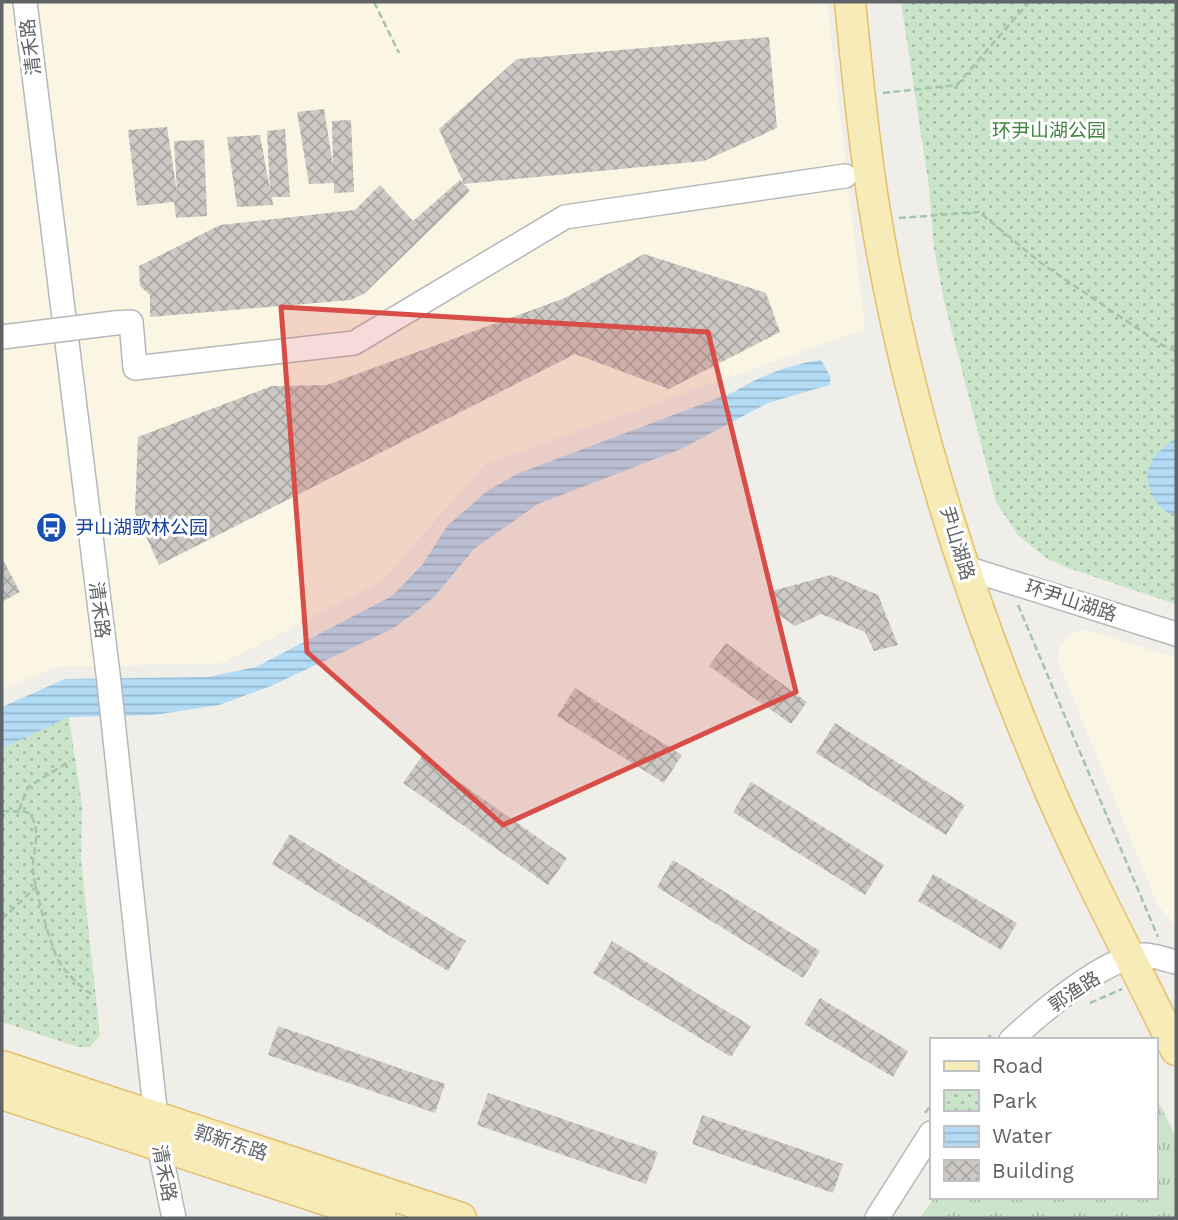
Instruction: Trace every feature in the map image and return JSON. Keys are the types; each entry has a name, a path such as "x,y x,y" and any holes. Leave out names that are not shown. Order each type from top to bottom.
{"main road":[{"name":"尹山湖路","path":"850,2 874,207 893,305 922,426 985,574"},
{"name":"尹山湖路","path":"867,2 893,218 908,304 935,419 1006,645 1055,764 1176,1017"},
{"name":"尹山湖路","path":"1152,963 1176,1050"},
{"name":"郭新东路","path":"2,1066 158,1131 381,1218"},
{"name":"郭新东路","path":"2,1094 158,1131 461,1218"}],"street":[{"name":"清禾路","path":"24,2 108,674 158,1131 174,1218"},
{"path":"2,337 131,322 135,368 354,343 565,217 845,176"},
{"name":"环尹山湖路","path":"985,574 1176,634"},
{"name":"郭渔路","path":"1013,1038 1040,1013 1085,981 1152,963"},
{"path":"877,1218 930,1135"}],"path":[{"path":"374,2 399,53"},
{"path":"876,94 957,85 1029,2"},
{"path":"893,218 979,212 1041,263 1162,345 1176,351"},
{"path":"985,574 1152,963 1082,1008"},
{"path":"19,811 28,788 70,761"},
{"path":"2,811 27,812 35,821 36,849 33,869 58,961 74,981 91,994"},
{"path":"2,919 37,886"}],"highlighted area":[{"path":"281,307 708,332 796,692 503,825 307,652"}],"shaded area":[{"name":"尹山湖歌林公园","path":"2,2 827,2 865,329 485,464 382,581 223,663 55,667 2,690"},
{"path":"1088,630 1176,658 1176,926 1158,906 1058,661 1060,646 1066,638 1076,632"}],"green space":[{"name":"环尹山湖公园","path":"901,2 1176,2 1176,604 1046,558 1018,535 996,502 944,301 934,248 929,187"},
{"path":"69,717 82,805 81,860 100,1035 90,1047 78,1047 2,1022 2,748"},
{"path":"1157,1099 1176,1137 1176,1218 920,1218 934,1199 1157,1199"}],"water":[{"path":"821,360 831,378 829,385 768,403 681,449 538,504 475,548 435,596 392,629 271,686 219,705 154,715 69,717 2,748 2,707 65,679 208,677 256,667 392,596 423,564 447,526 487,491 517,474 734,392 776,372"},
{"path":"1176,437 1176,514 1159,506 1149,487 1147,473 1154,456"}],"building":[{"path":"769,37 777,128 704,161 464,184 439,129 517,59"},
{"path":"324,109 333,165 332,121 351,120 354,192 334,193 334,183 309,184 297,112"},
{"path":"167,127 177,192 174,141 204,140 207,216 176,218 174,202 137,206 128,130"},
{"path":"285,129 290,197 272,197 273,205 237,207 227,137 260,135 270,190 267,131"},
{"path":"460,180 470,191 365,293 351,300 150,317 150,295 140,286 139,266 220,225 355,210 380,185 413,221"},
{"path":"644,254 766,293 780,332 669,389 575,354 159,565 135,512 138,437 272,386 327,385 565,298"},
{"path":"2,558 20,592 2,602"},
{"path":"831,575 878,595 898,645 874,651 865,632 821,614 795,626 776,613 768,592"},
{"path":"726,643 807,702 791,724 709,666"},
{"path":"575,688 682,755 664,783 557,716"},
{"path":"835,723 965,805 946,835 816,753"},
{"path":"422,756 567,858 548,885 403,783"},
{"path":"751,782 884,865 865,895 733,812"},
{"path":"290,834 466,941 448,971 272,864"},
{"path":"673,860 820,951 803,978 657,887"},
{"path":"933,874 1017,923 1001,950 918,901"},
{"path":"612,941 751,1026 731,1057 593,973"},
{"path":"820,998 908,1051 893,1077 804,1024"},
{"path":"278,1026 445,1084 435,1113 268,1055"},
{"path":"488,1093 658,1152 646,1184 477,1125"},
{"path":"702,1115 843,1164 833,1193 692,1144"}],"place":[{"name":"尹山湖歌林公园","path":"52,527"}]}
